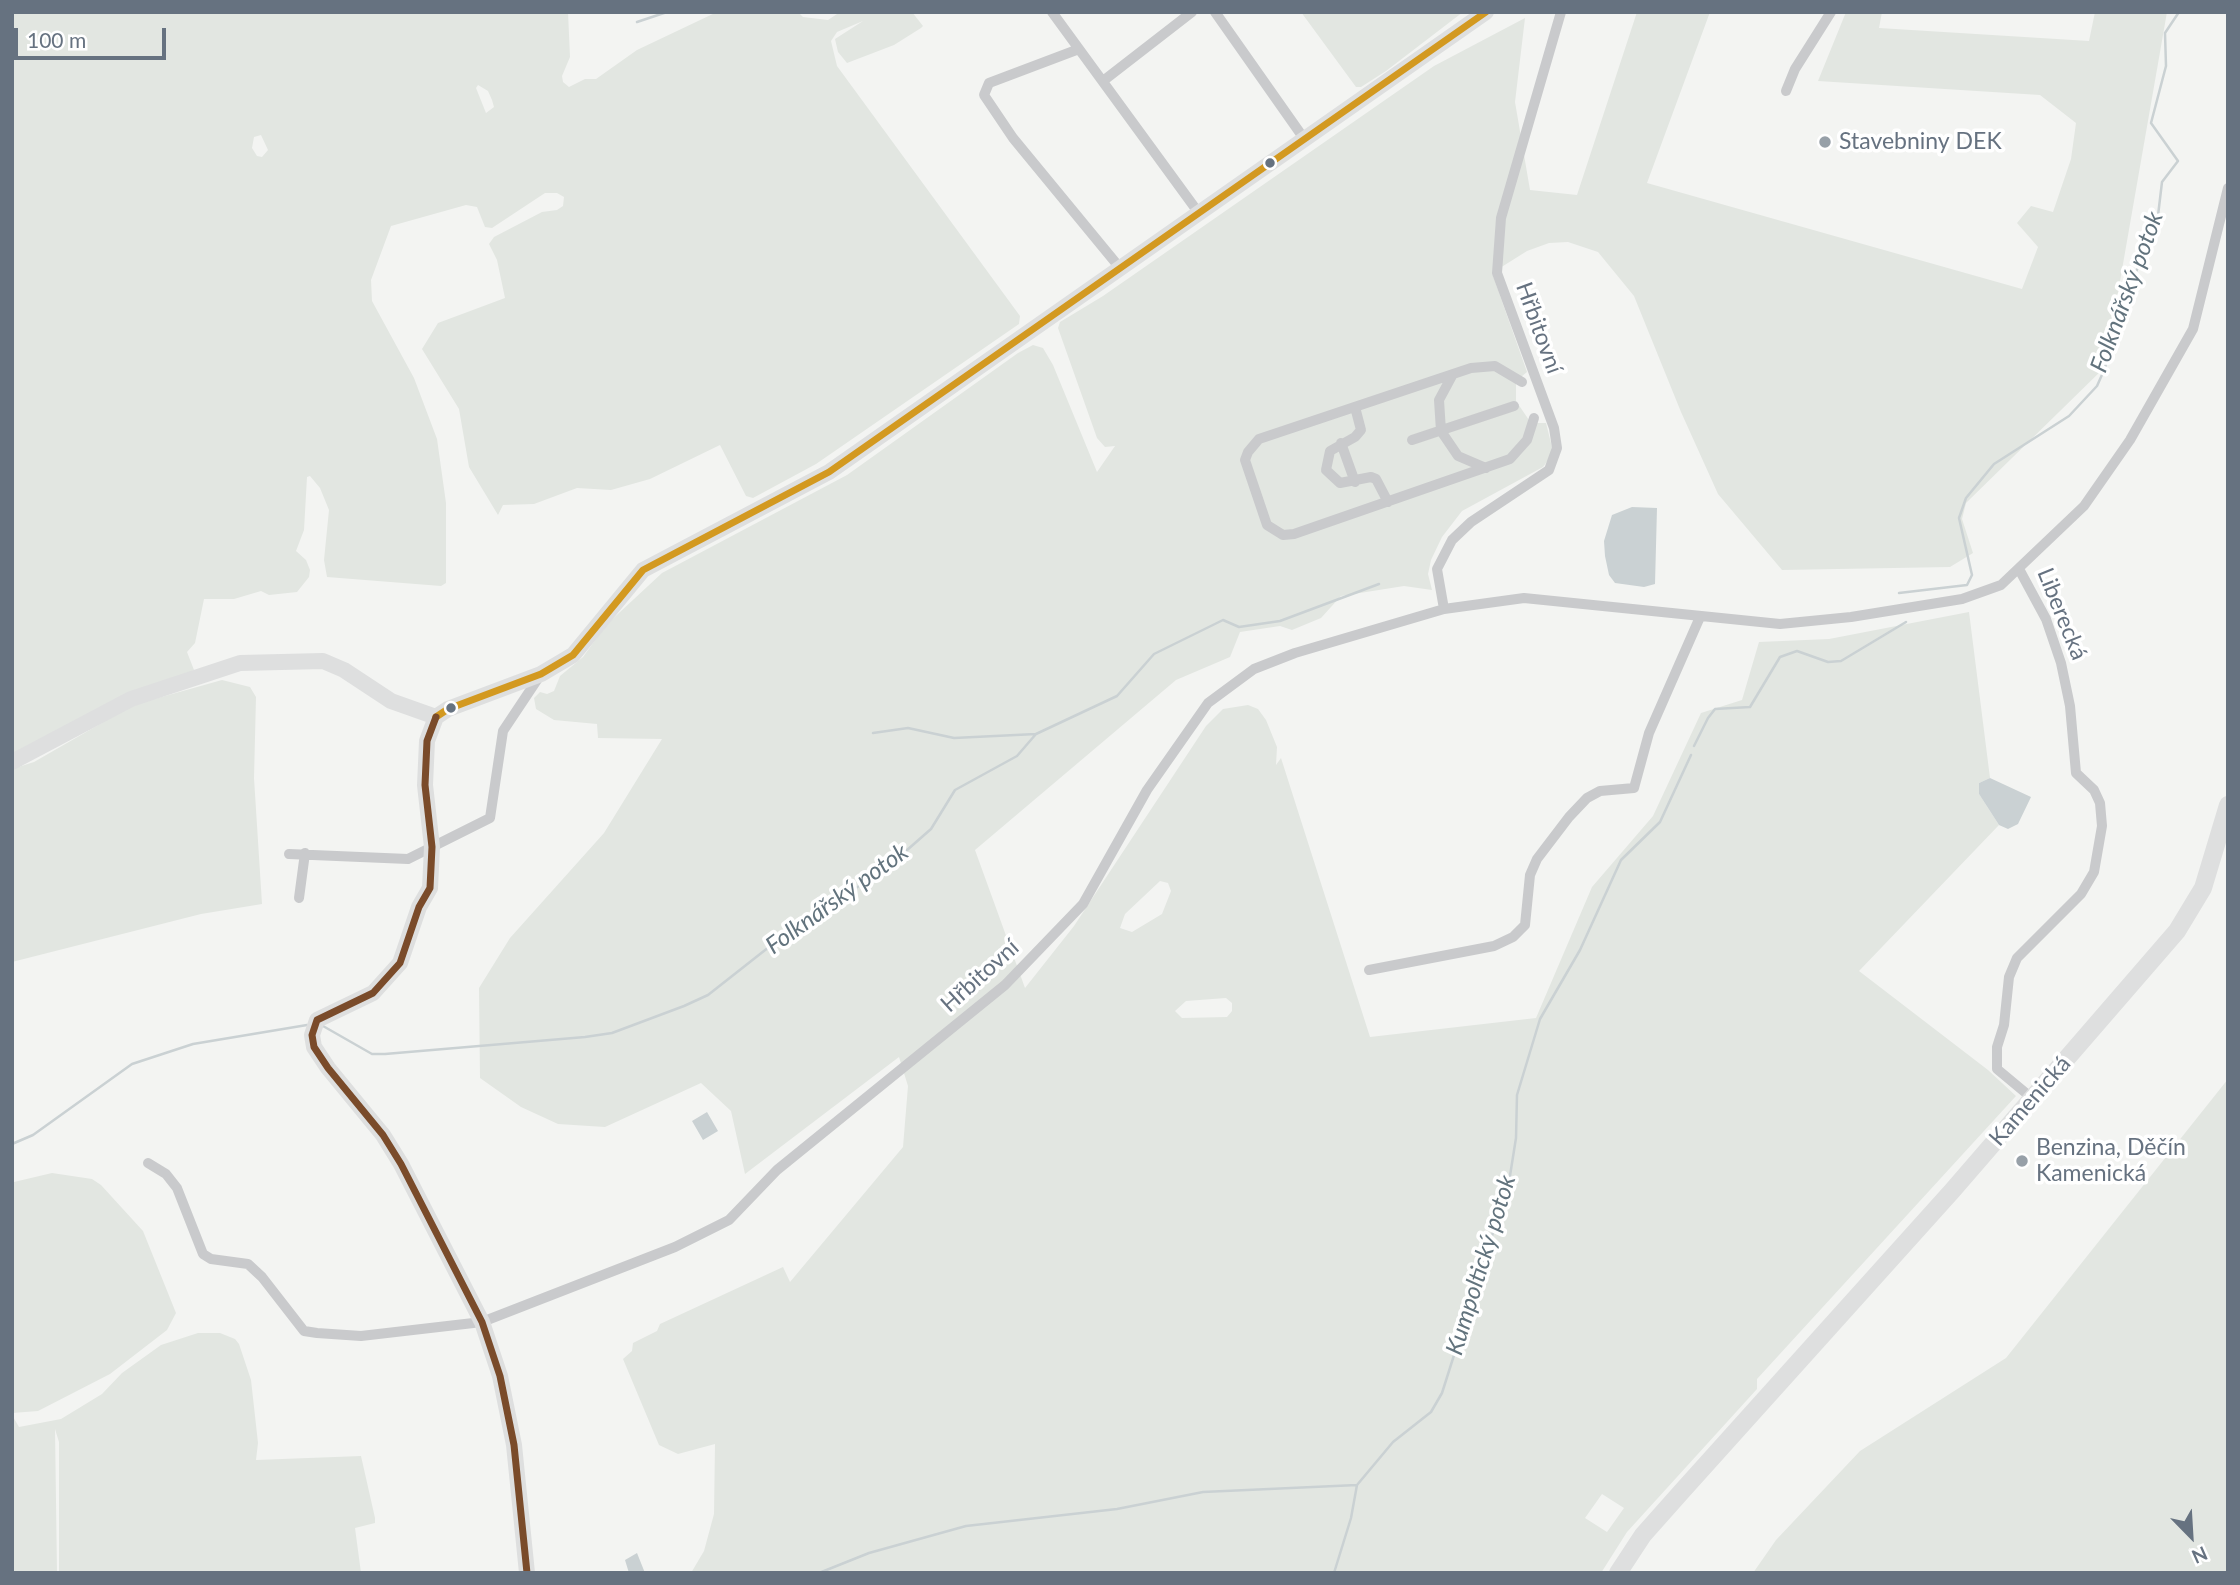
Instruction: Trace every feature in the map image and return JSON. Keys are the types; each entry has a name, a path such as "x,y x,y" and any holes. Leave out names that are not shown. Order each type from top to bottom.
{"main road":[{"name":"Kamenická","path":"1618,1573 1643,1535 2033,1099 2188,917 2203,888 2228,805"}],"street":[{"path":"1052,12 1198,212"},
{"path":"1103,81 1192,12"},
{"path":"1215,12 1305,140"},
{"path":"527,1573 514,1445 500,1376 482,1322 401,1164 383,1135 328,1068 314,1047 312,1035 317,1020 373,993 400,963 419,907 430,888 432,848 425,785 428,741 436,717 448,709 541,674 573,655 643,570 829,472 1486,12"},
{"name":"Hřbitovní","path":"1444,609 1437,569 1452,540 1471,522 1549,470 1557,448 1553,428 1497,273 1501,218 1560,12"},
{"path":"1786,91 1795,69 1831,12"},
{"path":"1079,49 989,83 984,95 1013,138 1120,268"},
{"name":"Liberecká","path":"2033,1099 1997,1069 1997,1047 2004,1025 2009,977 2017,958 2081,894 2094,873 2102,826 2100,803 2094,790 2076,773 2070,706 2061,663 2046,619 2019,569 2063,528 2104,482 2193,329 2228,188"},
{"path":"1522,382 1505,370 1485,365 1453,374 1259,439 1245,460 1267,525 1283,535 1294,534 1487,468 1519,452 1527,440 1534,418"},
{"path":"1453,374 1440,397 1437,414 1441,431 1458,456 1487,468"},
{"path":"1412,440 1514,406"},
{"path":"1355,407 1361,430 1326,456 1326,470 1340,483 1371,477 1376,479 1388,502"},
{"path":"1342,443 1355,482"},
{"name":"Hřbitovní","path":"148,1163 166,1174 177,1188 203,1254 211,1259 248,1264 262,1277 304,1331 361,1336 482,1322 675,1247 729,1220 778,1170 1005,985 1083,904 1147,790 1208,704 1254,669 1285,657 1444,609 1524,598 1780,624 1850,617 1962,599 2001,585 2019,569"},
{"path":"1370,970 1494,946 1513,937 1525,925 1531,875 1537,859 1569,817 1587,797 1600,791 1634,788 1649,733 1700,617"},
{"path":"12,762 131,699 240,663 323,661 344,670 391,701 436,717"},
{"path":"408,859 490,818 503,731 541,674"},
{"path":"299,898 305,853"},
{"path":"289,854 408,859 430,870"}],"shaded area":[{"path":"12,12 568,12 570,57 562,76 563,82 569,87 585,79 596,79 637,50 717,12 798,12 803,17 828,20 840,12 912,12 923,26 921,28 894,45 847,63 838,52 835,39 863,21 837,32 831,41 837,66 1020,316 1019,324 816,464 753,498 746,496 720,445 650,479 611,490 577,488 534,504 503,505 498,515 469,467 459,409 422,349 438,323 505,298 497,260 489,244 494,237 542,212 557,210 563,206 564,197 557,193 545,193 492,228 485,227 477,207 466,205 391,226 371,280 372,301 414,378 437,439 446,503 446,583 441,586 327,577 324,560 329,510 320,488 310,476 307,477 304,530 296,551 306,560 310,570 309,577 297,592 269,595 261,591 234,599 204,599 195,643 187,652 194,670 12,755","holes":["478,85 488,91 492,100 494,107 486,113 476,88","261,135 268,150 262,157 257,156 252,148 254,137"]},
{"path":"1301,12 1463,12 1386,71 1361,87 1356,87"},
{"path":"1637,12 1710,12 1647,183 2022,289 2038,247 2017,223 2031,206 2053,212 2071,159 2076,123 2040,95 1818,81 1846,12 1882,12 1879,28 2089,41 2095,12 2167,12 2105,367 1966,503 1962,519 1973,553 1950,567 1782,570 1718,494 1634,296 1598,252 1568,242 1549,243 1527,251 1492,273 1527,372 1516,381 1516,401 1531,423 1546,423 1552,447 1549,459 1543,467 1462,511 1442,537 1431,560 1428,574 1432,590 1404,586 1341,596 1321,618 1292,630 1280,626 1240,632 1230,657 1176,680 975,850 1025,988 1074,926 1206,726 1223,709 1248,705 1258,709 1266,720 1277,747 1276,765 1281,758 1370,1037 1536,1018 1592,887 1653,816 1701,713 1742,700 1759,642 1829,639 1969,612 1990,778 1979,783 1979,794 1999,825 1859,971 1988,1070 2016,1096 1757,1379 1757,1389 1627,1532 1601,1573 691,1573 704,1551 714,1514 715,1444 678,1454 659,1445 623,1359 632,1351 633,1343 657,1331 660,1324 783,1267 790,1282 903,1147 908,1086 899,1057 745,1174 731,1111 701,1083 605,1127 558,1124 521,1107 480,1078 479,988 510,938 604,833 662,739 598,738 597,724 554,720 536,709 534,698 540,692 547,694 554,691 560,676 583,657 606,625 662,573 847,475 1033,345 1043,348 1053,365 1097,472 1115,446 1105,447 1097,438 1058,328 1060,322 1103,296 1434,66 1525,18 1515,102 1530,190 1577,195","holes":["1160,881 1168,883 1171,891 1162,914 1132,932 1120,928 1125,914","1226,998 1232,1003 1232,1011 1227,1017 1182,1018 1175,1011 1186,1001","1602,1494 1624,1508 1607,1532 1585,1518"]},
{"path":"1632,507 1657,508 1655,584 1644,587 1615,583 1609,575 1605,556 1604,541 1612,515"},
{"path":"222,680 250,687 256,697 254,778 262,904 201,914 12,962 12,769 34,762 133,705"},
{"path":"1990,778 2031,797 2018,824 2008,829 1999,825 1979,794 1979,783"},
{"path":"2228,1079 2228,1573 1753,1573 1776,1540 1860,1451 2006,1358"},
{"path":"707,1112 718,1131 703,1140 692,1121"},
{"path":"12,1173 14,1182 52,1173 92,1179 101,1185 143,1231 176,1313 167,1330 110,1374 38,1411 12,1413"},
{"path":"198,1333 220,1333 235,1339 239,1344 251,1380 258,1443 256,1460 361,1456 375,1523 355,1528 361,1573 59,1573 59,1442 55,1429 57,1573 12,1573 12,1415 19,1427 61,1419 102,1394 122,1373 161,1345"},
{"path":"637,1553 645,1573 629,1573 625,1560"}],"waterway":[{"path":"637,22 667,12"},
{"name":"Folknářský potok","path":"1899,593 1967,585 1972,575 1959,518 1966,498 1994,464 2069,416 2097,386 2105,368 2117,315 2157,224 2162,182 2178,161 2151,123 2166,66 2165,33 2179,12"},
{"name":"Folknářský potok","path":"323,1026 372,1054 385,1054 612,1033 684,1006 708,995 802,921 882,872 931,829 955,790 1017,756 1036,734 1117,696 1154,654 1223,620 1239,627 1280,621 1379,584"},
{"name":"Kumpoltický potok","path":"1694,746 1715,709 1750,707 1780,657 1797,651 1828,662 1841,661 1906,622"},
{"path":"873,733 908,728 954,738 1036,734"},
{"name":"Kumpoltický potok","path":"1334,1573 1351,1518 1357,1485 1393,1442 1431,1412 1442,1393 1509,1182 1516,1138 1517,1095 1540,1019 1580,950 1621,860 1660,822 1691,755"},
{"name":"Folknářský potok","path":"12,1144 33,1135 132,1064 193,1044 307,1025"},
{"path":"819,1573 869,1553 966,1526 1117,1509 1203,1492 1357,1485"}],"transit line":[{"path":"436,717 448,709 541,674 573,655 643,570 829,472 1486,12"},
{"path":"436,717 427,741 425,785 432,847 430,888 419,907 400,963 373,993 317,1020 312,1035 314,1047 328,1068 383,1135 401,1164 482,1322 500,1376 514,1445 527,1573"}],"place":[{"name":"Stavebniny DEK","path":"1825,142"},
{"name":"Benzina, Děčín Kamenická","path":"2022,1161"}]}
